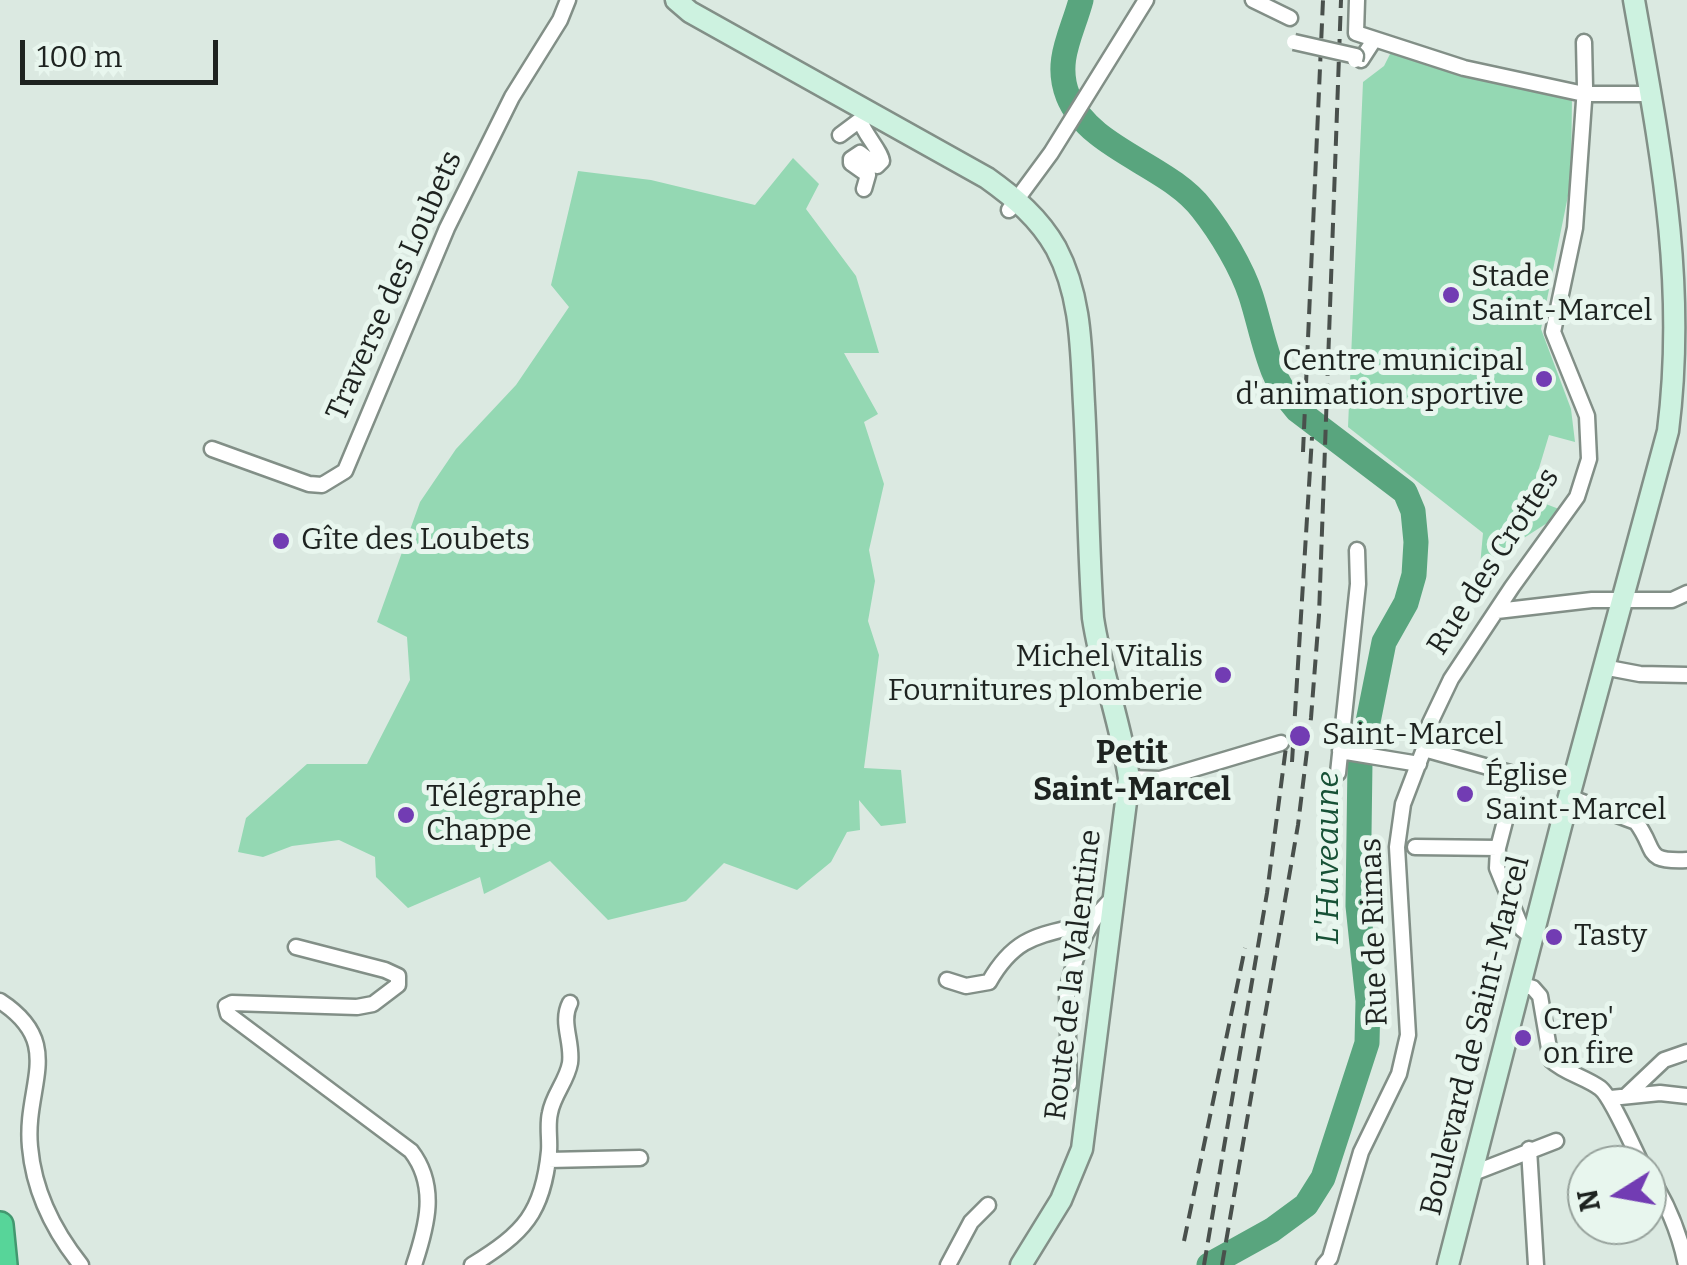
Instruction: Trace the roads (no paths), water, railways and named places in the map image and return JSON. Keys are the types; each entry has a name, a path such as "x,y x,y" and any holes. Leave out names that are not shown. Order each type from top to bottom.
{"highway":[{"path":"0,1225 4,1265"}],"main road":[{"name":"Route de la Valentine","path":"659,0 680,18 860,120 987,178 1013,205 1042,226 1070,283 1082,339 1093,618 1098,655 1129,778 1082,1148 1061,1200 1022,1265"},
{"name":"Route de la Valentine","path":"676,0 690,12 890,123 914,144"},
{"name":"Boulevard de Saint-Marcel","path":"1448,1265 1568,797 1668,431 1675,392 1680,320 1674,236 1634,0"},
{"path":"860,120 890,123"}],"street":[{"name":"Traverse des Loubets","path":"212,449 310,484 322,485 345,471 447,228 512,96 560,20 568,0"},
{"path":"1013,205 1064,132 1146,0"},
{"path":"1251,0 1290,18"},
{"path":"1251,0 1258,20"},
{"path":"1357,0 1356,33 1374,40 1464,68 1584,94 1651,94"},
{"path":"1294,42 1356,56 1358,60 1374,40"},
{"name":"Rue des Crottes","path":"1418,764 1430,723 1451,679 1577,497 1589,459 1587,416 1552,332 1575,228 1584,42"},
{"path":"840,135 860,120 864,135 882,155 877,166 860,153 851,158 868,175 864,190"},
{"path":"1338,773 1344,752 1358,550"},
{"path":"1497,611 1621,599 1672,600 1687,593"},
{"path":"1603,668 1687,675"},
{"path":"1129,778 1164,778 1281,743"},
{"path":"1424,749 1516,775 1498,848 1497,868 1522,929 1532,937"},
{"path":"1344,752 1418,764"},
{"name":"Rue de Rimas","path":"1324,1265 1330,1258 1361,1152 1405,1057 1408,1035 1398,830 1418,764"},
{"path":"1568,797 1636,822 1652,856 1659,860 1687,860"},
{"path":"1415,846 1498,848"},
{"path":"1069,1084 1067,992 1092,922 1099,909 1116,896"},
{"path":"947,980 966,986 989,982 1006,955 1019,944 1044,932 1092,922"},
{"path":"296,947 385,970 398,976 398,986 373,1004 357,1007 300,1008 232,1002 226,1006 228,1014 411,1151 424,1168 428,1224 414,1265"},
{"path":"1520,984 1533,988 1540,996 1550,1060 1600,1088 1610,1098 1631,1145"},
{"path":"0,1001 22,1015 32,1030 38,1054 29,1142 36,1181 50,1220 81,1265"},
{"path":"472,1265 501,1248 528,1223 543,1194 550,1111 570,1064 565,1013 570,1003"},
{"path":"1627,1096 1664,1060 1687,1052"},
{"path":"1610,1098 1687,1096"},
{"path":"1470,1174 1556,1142"},
{"path":"1529,1150 1536,1265"},
{"path":"548,1160 640,1158"},
{"path":"1667,1203 1686,1265"},
{"path":"948,1265 971,1222 988,1205"}],"waterway":[{"name":"L'Huveaune","path":"1081,0 1063,71 1068,96 1078,114 1093,130 1170,180 1202,209 1242,274 1273,370 1287,397 1297,410 1405,492 1413,511 1414,575 1406,603 1384,642 1360,762 1358,906 1368,1001 1367,1043 1323,1178 1306,1205 1272,1230 1209,1265"}],"railway":[{"path":"1303,452 1323,0"},
{"path":"1222,1265 1298,825 1311,718 1319,615 1341,0"},
{"path":"1292,762 1312,437"},
{"path":"1204,1265 1267,893 1286,747"},
{"path":"1184,1241 1245,948"}],"place":[{"name":"Stade Saint-Marcel","path":"1451,295"},
{"name":"Centre municipal d'animation sportive","path":"1544,379"},
{"name":"Gîte des Loubets","path":"281,541"},
{"name":"Michel Vitalis Fournitures plomberie","path":"1223,675"},
{"name":"Saint-Marcel","path":"1300,736"},
{"name":"Église Saint-Marcel","path":"1465,794"},
{"name":"Télégraphe Chappe","path":"406,815"},
{"name":"Tasty","path":"1554,937"},
{"name":"Crep' on fire","path":"1523,1038"}],"district":[{"name":"Petit Saint-Marcel","path":"1132,772"}]}
